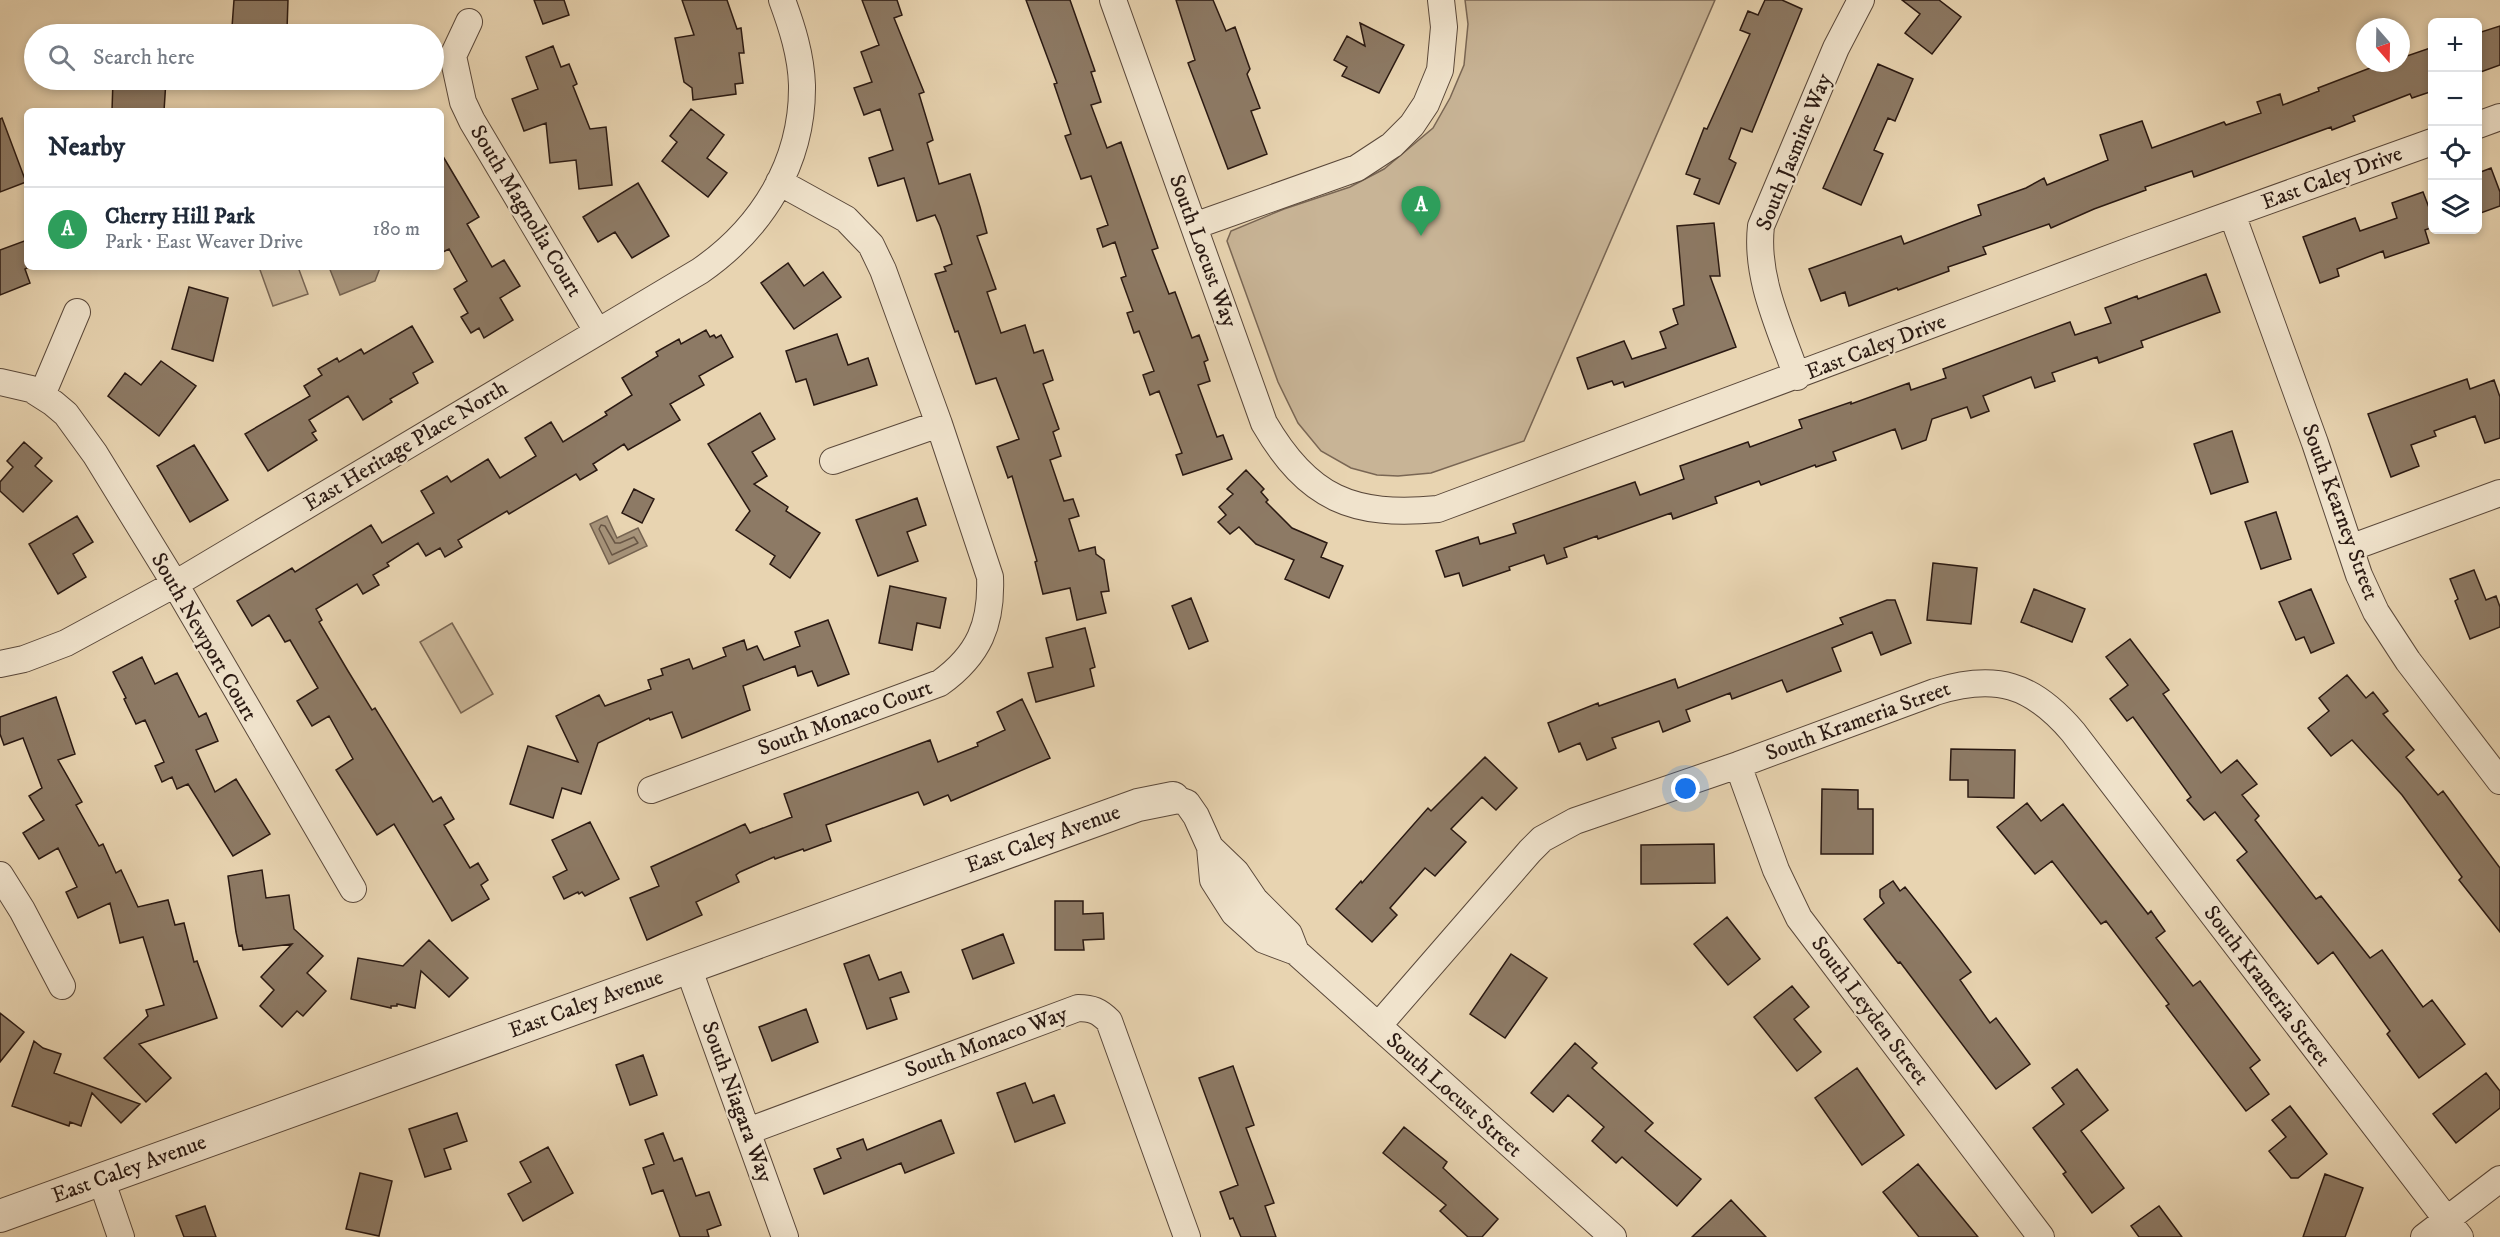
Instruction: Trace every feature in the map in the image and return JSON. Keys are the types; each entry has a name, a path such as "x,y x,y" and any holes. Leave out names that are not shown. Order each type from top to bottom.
{"street":[{"name":"East Heritage Place North","path":"0,664 24,659 66,643 175,584 716,260 738,241 758,218 787,165 796,137 802,86 794,34 782,0"},
{"name":"South Locust Way","path":"1113,0 1264,423 1291,465 1318,487"},
{"path":"1194,226 1357,168 1392,145 1412,124 1426,104 1440,70 1444,27 1441,0"},
{"name":"South Jasmine Way","path":"1797,376 1762,276 1759,248 1761,226 1836,48 1861,0"},
{"name":"South Magnolia Court","path":"469,22 453,56 463,102 472,121 597,331"},
{"path":"2482,124 2500,117"},
{"name":"East Caley Drive","path":"1318,487 1344,501 1371,510 1393,512 1438,509 2232,214 2428,144"},
{"name":"South Monaco Court","path":"651,790 940,682 968,659 979,642 987,622 991,598 990,577 939,424 883,270 871,245 846,219 779,182"},
{"name":"South Kearney Street","path":"2232,214 2367,594 2387,631 2500,781"},
{"path":"42,395 77,312"},
{"name":"South Newport Court","path":"0,382 31,389 42,395 66,414 89,446 175,584 353,890"},
{"path":"834,461 939,424"},
{"path":"2350,548 2500,493"},
{"name":"South Krameria Street","path":"1378,1026 1542,840 1575,821 1738,765 1960,684 1995,684 2013,688 2048,705 2073,732 2454,1228"},
{"name":"South Leyden Street","path":"1738,765 1776,870 1799,918 2041,1237"},
{"name":"South Locust Street","path":"1173,798 1187,803 1196,816 1210,847 1236,872 1255,900 1289,934 1296,952 1613,1237"},
{"name":"East Caley Avenue","path":"0,1216 1138,805 1173,798"},
{"path":"0,875 22,910 62,986"},
{"name":"South Niagara Way","path":"688,967 785,1237"},
{"name":"South Monaco Way","path":"748,1131 780,1117 1067,1012 1089,1008 1101,1012 1109,1021 1187,1237"},
{"path":"101,1179 121,1237"},
{"path":"2424,1237 2454,1228 2500,1179"}],"shaded area":[{"path":"1465,0 1715,0 1524,441 1431,473 1377,475 1351,468 1321,451 1298,423 1278,382 1227,241 1231,231 1284,209 1350,187 1384,169 1433,128 1450,98 1464,65 1468,24"},
{"path":"260,270 299,270 308,294 273,306"},
{"path":"452,623 493,694 461,713 420,642"}],"water":[{"path":"330,270 379,270 375,281 340,295"},
{"path":"607,516 617,538 638,528 647,546 609,564 590,524"}],"building":[{"path":"234,0 288,0 287,24 232,24"},
{"path":"534,0 564,0 569,15 543,24"},
{"path":"682,0 727,0 737,29 741,28 744,53 739,53 743,83 735,84 736,94 693,100 692,88 684,82 675,38 694,35"},
{"path":"862,0 897,0 902,15 894,18 924,92 919,94 933,140 927,143 939,184 970,174 987,233 977,236 996,289 987,292 1001,333 1025,325 1034,353 1043,350 1053,380 1043,384 1059,429 1053,432 1061,456 1050,460 1064,501 1073,499 1079,516 1069,519 1079,551 1095,547 1096,554 1104,560 1109,591 1101,592 1106,613 1077,620 1070,588 1043,594 1035,562 1037,561 1012,476 1008,478 997,447 1019,439 996,378 976,384 958,331 955,332 935,274 946,271 944,267 952,264 940,226 935,215 917,221 904,178 878,186 869,158 893,150 880,109 864,115 854,88 872,82 861,52 879,45"},
{"path":"1026,0 1070,0 1095,71 1091,72 1101,102 1091,105 1107,148 1121,142 1158,248 1152,250 1169,294 1175,292 1192,338 1199,335 1208,360 1204,362 1210,381 1198,385 1217,437 1223,435 1232,459 1183,475 1176,455 1182,453 1159,391 1150,395 1143,375 1154,371 1139,331 1134,333 1127,313 1133,311 1121,278 1126,276 1115,242 1103,247 1097,229 1108,225 1091,176 1081,179 1065,136 1071,134 1054,84 1057,83"},
{"path":"1176,0 1213,0 1226,31 1235,27 1250,69 1247,74 1260,108 1251,111 1267,154 1228,169 1188,63 1195,60"},
{"path":"1765,0 1782,0 1802,9 1752,132 1741,128 1729,159 1736,163 1719,204 1694,194 1700,179 1686,174 1704,128 1707,129 1750,34 1740,30 1748,11 1758,15"},
{"path":"1902,0 1939,0 1961,17 1932,54 1905,33 1920,14"},
{"path":"1360,23 1404,45 1379,93 1342,76 1347,67 1334,60 1347,36 1365,46"},
{"path":"2500,26 2500,65 2482,72 2482,32"},
{"path":"553,46 561,67 569,64 577,84 573,86 590,129 606,127 612,185 579,189 576,160 550,163 546,123 524,131 512,99 538,89 526,57"},
{"path":"2428,49 2428,93 2412,98 2410,94 2353,116 2355,121 2332,130 2331,127 2194,177 2192,171 2145,187 2146,190 2051,228 2049,224 1983,247 1986,254 1948,267 1949,271 1898,290 1897,288 1849,306 1845,292 1821,301 1809,269 1901,236 1904,244 1981,215 1978,205 2026,188 2044,178 2047,185 2108,160 2100,135 2142,121 2152,148 2224,122 2226,125 2261,113 2257,102 2280,94 2283,105 2360,72 2410,72 2410,55"},
{"path":"1878,64 1913,79 1895,121 1888,118 1874,150 1883,154 1861,205 1823,188"},
{"path":"113,90 165,90 164,108 112,108"},
{"path":"691,109 724,135 707,158 727,173 708,197 662,161 677,142 670,136"},
{"path":"2,118 24,177 24,183 0,192 0,119"},
{"path":"444,158 479,217 467,224 492,267 504,260 520,286 500,298 513,320 484,338 479,328 471,333 461,317 468,313 454,289 467,281 449,249 444,252"},
{"path":"2491,168 2500,192 2500,206 2482,213 2482,180 2482,171"},
{"path":"638,183 669,236 632,258 615,232 598,242 583,217"},
{"path":"2423,192 2428,205 2428,229 2425,230 2429,243 2385,258 2383,251 2337,269 2339,276 2320,283 2303,237 2355,218 2360,231 2397,218 2392,203"},
{"path":"1714,223 1720,276 1710,276 1736,347 1625,387 1623,382 1614,385 1612,381 1588,389 1577,358 1624,341 1632,359 1666,348 1660,332 1678,324 1673,309 1684,305 1677,226"},
{"path":"24,241 24,270 30,283 0,295 0,250"},
{"path":"788,263 804,286 823,272 841,297 794,329 761,283"},
{"path":"2206,274 2220,312 2141,341 2143,347 2099,363 2097,357 2052,373 2055,381 2035,388 2031,377 1983,396 1989,411 1971,418 1967,407 1932,419 1926,440 1902,449 1895,429 1833,452 1836,460 1816,467 1815,465 1761,485 1759,481 1715,497 1717,503 1673,519 1671,513 1598,539 1597,536 1564,548 1567,557 1547,564 1544,555 1509,567 1510,570 1463,586 1459,573 1445,577 1436,551 1478,537 1480,544 1516,533 1513,524 1635,482 1640,495 1684,479 1680,466 1748,442 1750,447 1802,428 1799,420 1851,402 1851,404 1909,383 1911,390 1946,378 1943,369 2070,322 2075,335 2111,323 2105,308 2137,296 2138,299"},
{"path":"189,287 228,298 213,361 172,349"},
{"path":"412,326 433,362 413,373 418,383 390,399 392,402 363,420 348,396 309,420 316,431 312,433 317,440 268,471 245,434 310,396 304,386 322,375 318,369 337,358 339,362 361,349 364,354"},
{"path":"706,330 710,337 714,335 716,338 721,335 733,357 699,376 704,385 670,404 680,420 628,450 624,444 593,464 597,470 580,480 576,474 509,514 507,511 458,540 462,547 445,557 440,548 426,556 418,543 387,563 389,566 373,575 379,585 363,594 357,584 316,609 322,620 319,622 348,671 372,710 375,708 433,802 441,797 454,819 444,825 470,868 478,863 488,880 481,885 489,899 452,921 394,824 377,835 336,770 353,759 329,716 312,726 297,701 318,688 290,640 285,642 269,615 252,626 237,601 292,568 295,572 371,525 382,543 434,513 421,491 447,476 451,482 488,459 500,478 536,456 525,438 551,422 563,442 607,415 605,412 632,395 622,378 658,356 656,352 679,339 681,344"},
{"path":"837,334 848,365 868,358 877,385 814,405 806,379 796,382 786,351"},
{"path":"161,361 196,386 159,436 108,396 125,373 141,385"},
{"path":"2467,379 2470,389 2494,380 2500,397 2500,438 2485,443 2475,416 2434,431 2436,436 2411,445 2419,466 2391,477 2368,414"},
{"path":"760,413 775,439 752,452 767,476 754,484 788,507 786,511 820,533 790,578 770,564 775,556 736,530 750,511 708,444"},
{"path":"2232,431 2248,482 2211,494 2194,444"},
{"path":"24,442 42,458 35,466 52,481 23,512 0,491 0,482 13,467 7,461"},
{"path":"194,445 228,500 190,522 157,466"},
{"path":"1246,470 1264,489 1261,492 1268,500 1266,502 1292,528 1327,543 1321,557 1343,566 1329,598 1285,579 1294,560 1256,544 1239,527 1230,534 1218,522 1226,515 1219,507 1233,494 1227,489"},
{"path":"634,489 654,499 642,523 622,513"},
{"path":"917,498 926,525 907,532 918,561 878,576 856,520"},
{"path":"2276,512 2291,559 2261,569 2245,522"},
{"path":"77,516 93,542 73,554 86,577 58,594 29,544"},
{"path":"1933,563 1977,568 1971,624 1927,620"},
{"path":"2474,570 2486,600 2496,596 2500,607 2500,627 2470,639 2455,601 2458,599 2450,579"},
{"path":"890,586 946,598 940,628 917,623 912,650 879,643"},
{"path":"2034,589 2085,609 2072,642 2021,622"},
{"path":"2311,589 2334,643 2311,653 2304,637 2296,640 2279,602"},
{"path":"1191,598 1208,641 1189,649 1172,606"},
{"path":"1887,600 1895,600 1911,643 1881,655 1872,632 1832,648 1841,671 1787,692 1782,680 1732,699 1730,693 1686,710 1690,721 1663,732 1659,721 1612,738 1616,748 1587,760 1580,743 1559,752 1548,723 1598,703 1599,706 1675,679 1678,688 1843,624 1840,618"},
{"path":"828,620 849,674 818,686 812,671 798,676 795,666 743,686 750,710 682,738 672,712 650,720 649,718 598,743 581,794 562,788 553,818 510,804 528,746 578,762 556,716 599,695 605,706 651,689 648,680 663,675 661,669 689,659 693,669 726,656 723,648 744,640 747,650 757,646 764,660 800,646 795,632"},
{"path":"1085,628 1095,667 1090,669 1094,686 1036,702 1028,673 1053,667 1046,638"},
{"path":"2130,639 2169,690 2163,694 2221,773 2237,760 2257,784 2242,795 2259,816 2255,820 2316,899 2321,896 2370,958 2382,950 2423,1007 2432,1000 2465,1044 2419,1078 2387,1034 2390,1031 2333,952 2318,964 2237,860 2247,852 2215,812 2204,820 2187,800 2191,797 2133,717 2127,721 2110,699 2128,685 2106,657"},
{"path":"142,657 155,684 177,673 199,717 206,713 218,741 196,750 215,792 236,779 270,834 233,856 188,784 177,789 172,777 162,782 155,766 164,762 145,720 136,724 124,699 126,698 113,672"},
{"path":"2347,675 2366,698 2373,692 2388,711 2383,714 2414,750 2406,757 2438,795 2443,791 2500,868 2500,932 2459,880 2462,877 2402,795 2352,740 2331,756 2308,728 2329,711 2319,698"},
{"path":"56,697 75,754 58,760 82,802 76,805 99,846 103,844 116,873 121,870 138,907 168,900 175,925 184,923 194,962 197,961 217,1018 139,1044 171,1078 146,1102 104,1058 148,1016 146,1010 164,1005 143,937 120,943 110,903 78,918 66,892 77,887 58,848 39,859 23,833 44,820 29,796 42,788 23,738 4,745 0,734 0,717"},
{"path":"1022,699 1050,758 951,801 948,795 924,805 918,792 826,825 831,841 804,851 803,849 775,859 774,857 740,872 736,875 739,882 696,902 702,915 647,940 630,898 659,886 651,867 745,824 750,833 792,817 784,794 930,740 938,762 978,746 977,743 1005,730 997,712"},
{"path":"1951,749 2015,750 2014,798 1968,797 1968,780 1950,780"},
{"path":"1485,757 1517,788 1496,810 1482,797 1451,829 1466,842 1435,876 1425,868 1390,908 1397,915 1372,942 1336,909 1428,808 1431,811"},
{"path":"1822,789 1858,790 1858,809 1873,809 1873,854 1821,854"},
{"path":"2027,803 2041,821 2063,804 2148,914 2151,911 2165,931 2156,938 2193,986 2200,981 2260,1060 2250,1068 2269,1094 2246,1111 2166,1006 2169,1004 2106,921 2101,924 2052,861 2035,874 1997,827"},
{"path":"590,822 619,879 585,896 582,892 579,894 578,892 564,899 553,877 567,870 552,840"},
{"path":"1714,844 1715,883 1641,884 1641,845"},
{"path":"262,870 266,898 289,895 294,929 323,956 307,973 326,991 303,1016 297,1011 282,1027 260,1006 274,990 261,977 292,944 243,950 242,945 239,946 228,876"},
{"path":"1893,881 1900,891 1905,887 1971,972 1960,980 1990,1023 1996,1018 2030,1064 1996,1089 1900,962 1898,963 1864,919 1884,903 1880,897 1880,890"},
{"path":"1055,901 1083,901 1083,914 1103,913 1104,939 1083,940 1084,950 1055,950"},
{"path":"1727,917 1760,959 1728,985 1694,944"},
{"path":"1003,934 1014,963 973,979 962,950"},
{"path":"429,940 468,978 449,997 421,971 415,1008 397,1004 391,1008 351,999 358,958 403,966"},
{"path":"1511,954 1547,978 1505,1038 1470,1014"},
{"path":"869,955 879,980 901,972 909,992 890,998 897,1019 867,1029 844,964"},
{"path":"1792,986 1809,1007 1794,1019 1821,1052 1797,1071 1754,1017"},
{"path":"806,1009 818,1042 772,1061 759,1027"},
{"path":"0,1013 24,1032 0,1062"},
{"path":"34,1041 43,1048 61,1054 54,1073 140,1104 121,1123 92,1093 81,1126 70,1122 69,1126 12,1106"},
{"path":"1575,1043 1597,1063 1592,1068 1653,1123 1645,1131 1701,1179 1677,1206 1622,1157 1616,1163 1592,1141 1604,1127 1568,1095 1553,1112 1531,1093"},
{"path":"643,1055 657,1095 630,1105 616,1065"},
{"path":"1233,1066 1254,1125 1246,1128 1274,1203 1265,1206 1276,1237 1241,1237 1233,1218 1230,1219 1220,1192 1238,1185 1199,1078"},
{"path":"1857,1068 1904,1135 1862,1165 1815,1098"},
{"path":"2077,1069 2108,1110 2081,1131 2124,1188 2092,1213 2063,1174 2066,1172 2033,1128 2064,1104 2052,1088"},
{"path":"2486,1073 2500,1091 2500,1108 2456,1143 2433,1114"},
{"path":"1025,1083 1033,1103 1054,1095 1065,1123 1015,1142 997,1093"},
{"path":"2290,1106 2327,1154 2298,1178 2291,1178 2269,1151 2286,1137 2272,1120"},
{"path":"457,1113 467,1141 444,1149 451,1169 425,1177 409,1129"},
{"path":"941,1120 954,1153 905,1173 901,1163 824,1194 814,1169 841,1158 837,1149 863,1139 867,1150"},
{"path":"1404,1127 1447,1162 1443,1168 1498,1219 1482,1237 1468,1237 1440,1211 1446,1205 1383,1153"},
{"path":"663,1133 674,1161 682,1158 696,1196 709,1192 721,1225 707,1230 709,1237 680,1237 663,1190 652,1194 643,1168 654,1164 645,1140"},
{"path":"548,1147 573,1193 523,1221 508,1194 531,1182 520,1162"},
{"path":"1918,1164 1978,1237 1919,1237 1883,1192"},
{"path":"360,1173 392,1181 379,1236 346,1229"},
{"path":"2325,1174 2363,1188 2345,1237 2303,1237"},
{"path":"1731,1200 1766,1237 1692,1237 1709,1221"},
{"path":"205,1206 216,1237 184,1237 176,1216"},
{"path":"2159,1206 2182,1237 2139,1237 2131,1226"}],"place":[{"name":"Cherry Hill Park","path":"1421,236"}]}
